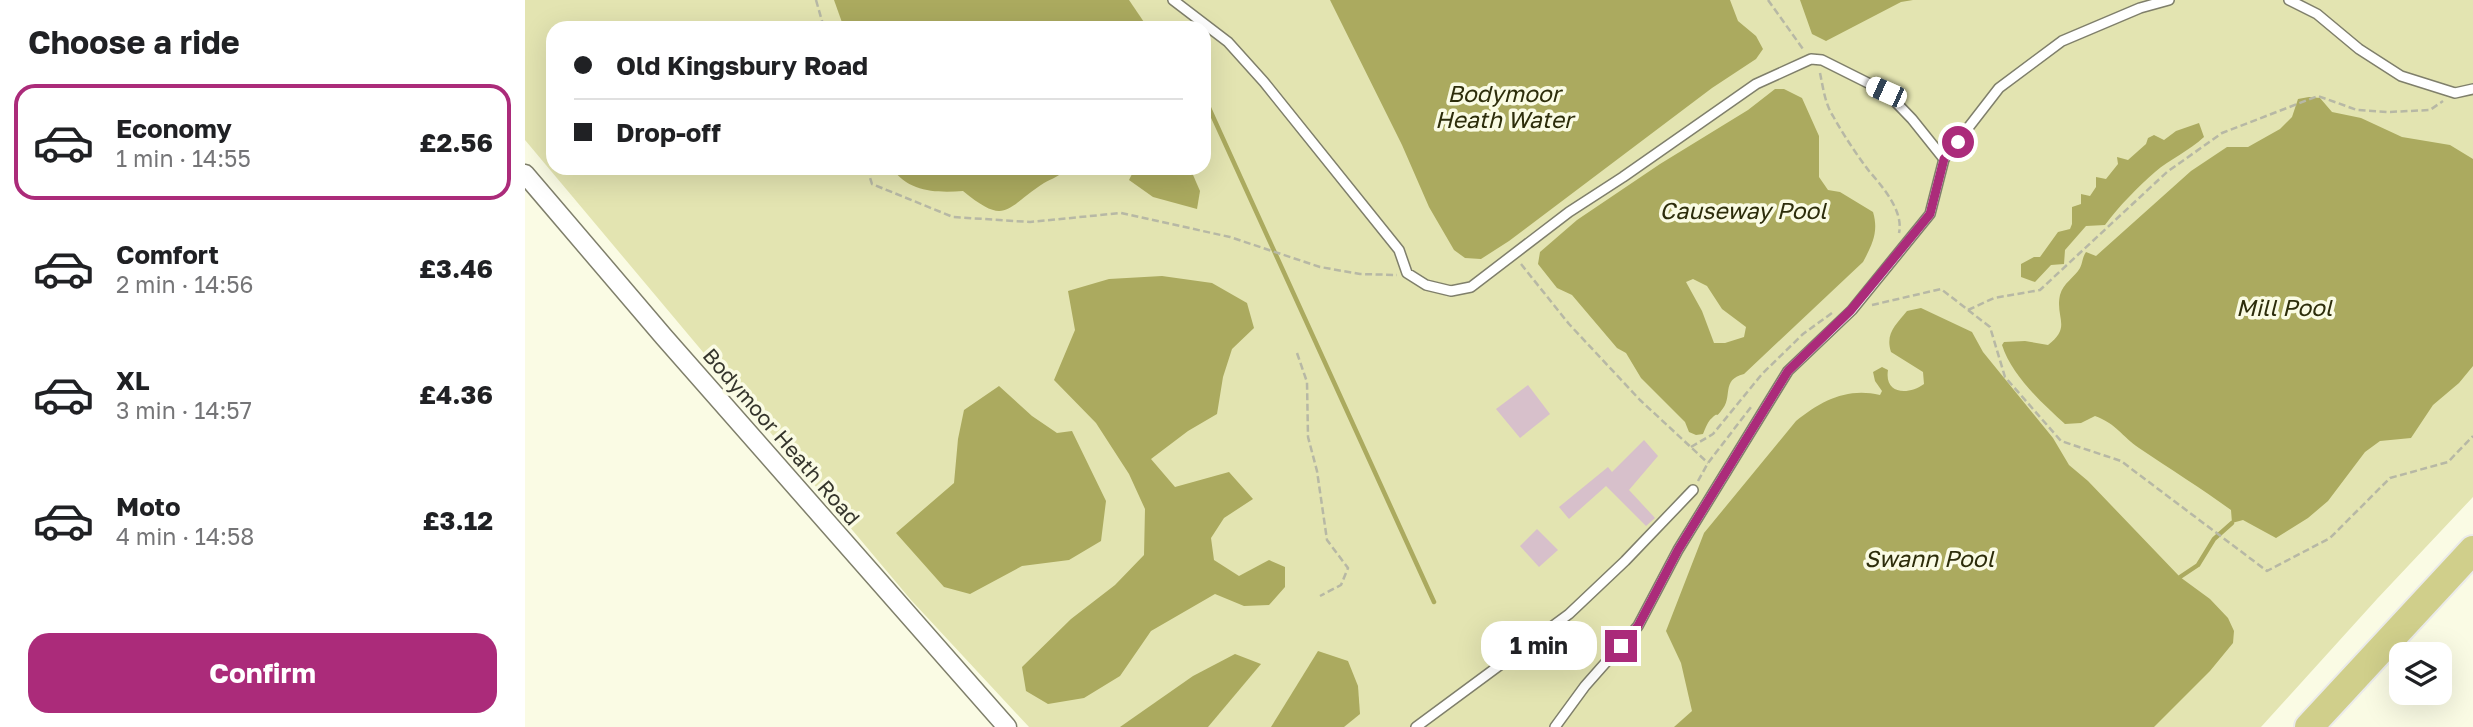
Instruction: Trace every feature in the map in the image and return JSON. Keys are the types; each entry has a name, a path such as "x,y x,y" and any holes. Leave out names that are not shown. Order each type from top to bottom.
{"main road":[{"path":"2309,727 2473,550"}],"street":[{"name":"Bodymoor Heath Road","path":"525,174 664,337 1007,727"}],"lane":[{"path":"1173,0 1200,21"},
{"path":"1555,727 1585,686 1638,626 1678,550 1788,371 1851,310 1930,214 1944,159 1999,88 2062,41 2140,8 2169,0"},
{"path":"2289,0 2317,14 2359,49 2401,76 2455,93 2473,89"},
{"path":"1211,30 1227,42 1263,82 1399,250 1407,273 1426,285 1451,291 1471,287 1569,212 1756,84 1811,59 1822,60 1886,92 1913,119 1944,159"},
{"path":"1416,727 1569,614 1625,561 1693,490"}],"path":[{"path":"816,0 822,21"},
{"path":"1768,0 1818,66 1831,112 1869,170 1884,186 1892,202 1900,228 1891,263"},
{"path":"1968,310 1994,298 2040,290 2167,172 2222,133 2318,96 2357,110 2388,112 2431,110 2455,93"},
{"path":"869,175 871,184 953,217 1030,222 1121,213 1230,237 1320,267 1360,274 1407,273"},
{"path":"1514,256 1569,324 1640,400 1708,463 1693,490"},
{"path":"1691,447 1713,434 1762,374 1829,313 1941,289 1990,327 2005,377 2061,441 2121,461 2267,571 2330,538 2390,478 2448,462 2473,436"},
{"path":"1297,353 1307,382 1308,437 1317,471 1327,540 1347,568 1341,585 1320,596"}],"green space":[{"path":"525,0 2473,0 2473,497 2261,727 1029,727 911,600 554,175 1211,175 1211,21 546,21 546,165 525,140"}],"water":[{"path":"834,0 1129,0 1143,21 842,21"},
{"name":"Bodymoor Heath Water","path":"1330,0 1730,0 1738,21 1756,36 1763,49 1756,59 1712,88 1509,241 1481,259 1465,258 1454,250 1429,207 1402,145"},
{"path":"1800,0 1913,0 1901,2 1826,41 1812,34"},
{"name":"Causeway Pool","path":"1775,89 1784,89 1802,98 1819,136 1819,177 1828,190 1840,192 1873,212 1875,232 1863,262 1744,374 1732,380 1725,406 1709,421 1703,434 1696,435 1689,432 1685,422 1641,378 1626,353 1617,348 1572,295 1557,288 1538,264 1540,252 1577,220 1660,164 1748,110","holes":["1693,279 1707,286 1722,309 1746,327 1744,337 1725,343 1714,343 1702,311 1686,282"]},
{"name":"Mill Pool","path":"2320,98 2332,112 2361,118 2402,137 2450,145 2473,159 2473,366 2459,383 2433,405 2411,438 2380,441 2365,452 2328,501 2308,518 2276,538 2243,520 2232,523 2231,510 2139,448 2102,419 2095,416 2081,423 2065,424 2020,378 2002,345 2004,342 2025,341 2048,345 2055,339 2061,327 2060,295 2080,268 2086,252 2096,256 2191,171 2227,147 2248,147 2280,129 2292,117 2298,99"},
{"path":"2199,123 2204,137 2155,172 2105,225 2086,226 2065,250 2064,264 2051,265 2035,282 2021,277 2021,264 2040,257 2058,232 2070,229 2072,207 2081,204 2081,194 2090,196 2096,187 2096,177 2106,179 2118,164 2117,157 2128,160 2146,144 2148,138 2154,135 2164,140 2176,131"},
{"path":"1058,175 1013,206 998,211 978,202 963,191 923,189 899,176"},
{"path":"1132,175 1193,175 1200,191 1197,209 1153,197 1129,180"},
{"path":"1162,276 1212,283 1247,303 1254,328 1232,349 1223,377 1217,414 1188,431 1151,459 1175,487 1229,472 1253,499 1224,518 1211,538 1214,560 1239,576 1269,560 1285,567 1285,587 1269,605 1244,606 1215,594 1151,631 1120,676 1084,698 1048,704 1026,691 1022,667 1071,619 1115,585 1144,555 1145,509 1129,474 1096,423 1054,380 1075,330 1068,291 1109,279"},
{"name":"Swann Pool","path":"1921,308 1972,332 1983,352 2053,438 2069,465 2088,481 2180,577 2210,599 2228,618 2234,631 2233,643 2210,671 2154,727 1674,727 1692,711 1681,663 1666,631 1704,533 1796,421 1805,414 1846,394 1880,395 1882,391 1873,372 1882,367 1888,370 1890,384 1894,388 1905,391 1924,384 1923,372 1891,352 1889,340 1907,311"},
{"path":"999,386 1032,416 1057,433 1072,431 1106,501 1101,541 1069,560 1022,566 970,594 944,587 896,533 954,483 964,410"},
{"path":"1318,651 1348,661 1358,686 1360,714 1344,727 1271,727"},
{"path":"1235,654 1261,664 1208,727 1120,727 1193,676"}],"building":[{"path":"1528,385 1550,414 1520,438 1496,409"},
{"path":"1644,440 1658,456 1629,490 1655,518 1646,526 1606,486 1569,519 1559,507 1608,467 1612,472"},
{"path":"1537,529 1558,550 1539,567 1520,546"}],"waterway":[{"path":"1211,112 1434,602"},
{"path":"2180,577 2198,565 2214,539 2232,523"}],"route":[{"path":"1621,646 1638,626 1678,550 1788,371 1851,310 1930,214 1944,159 1958,142"}]}
